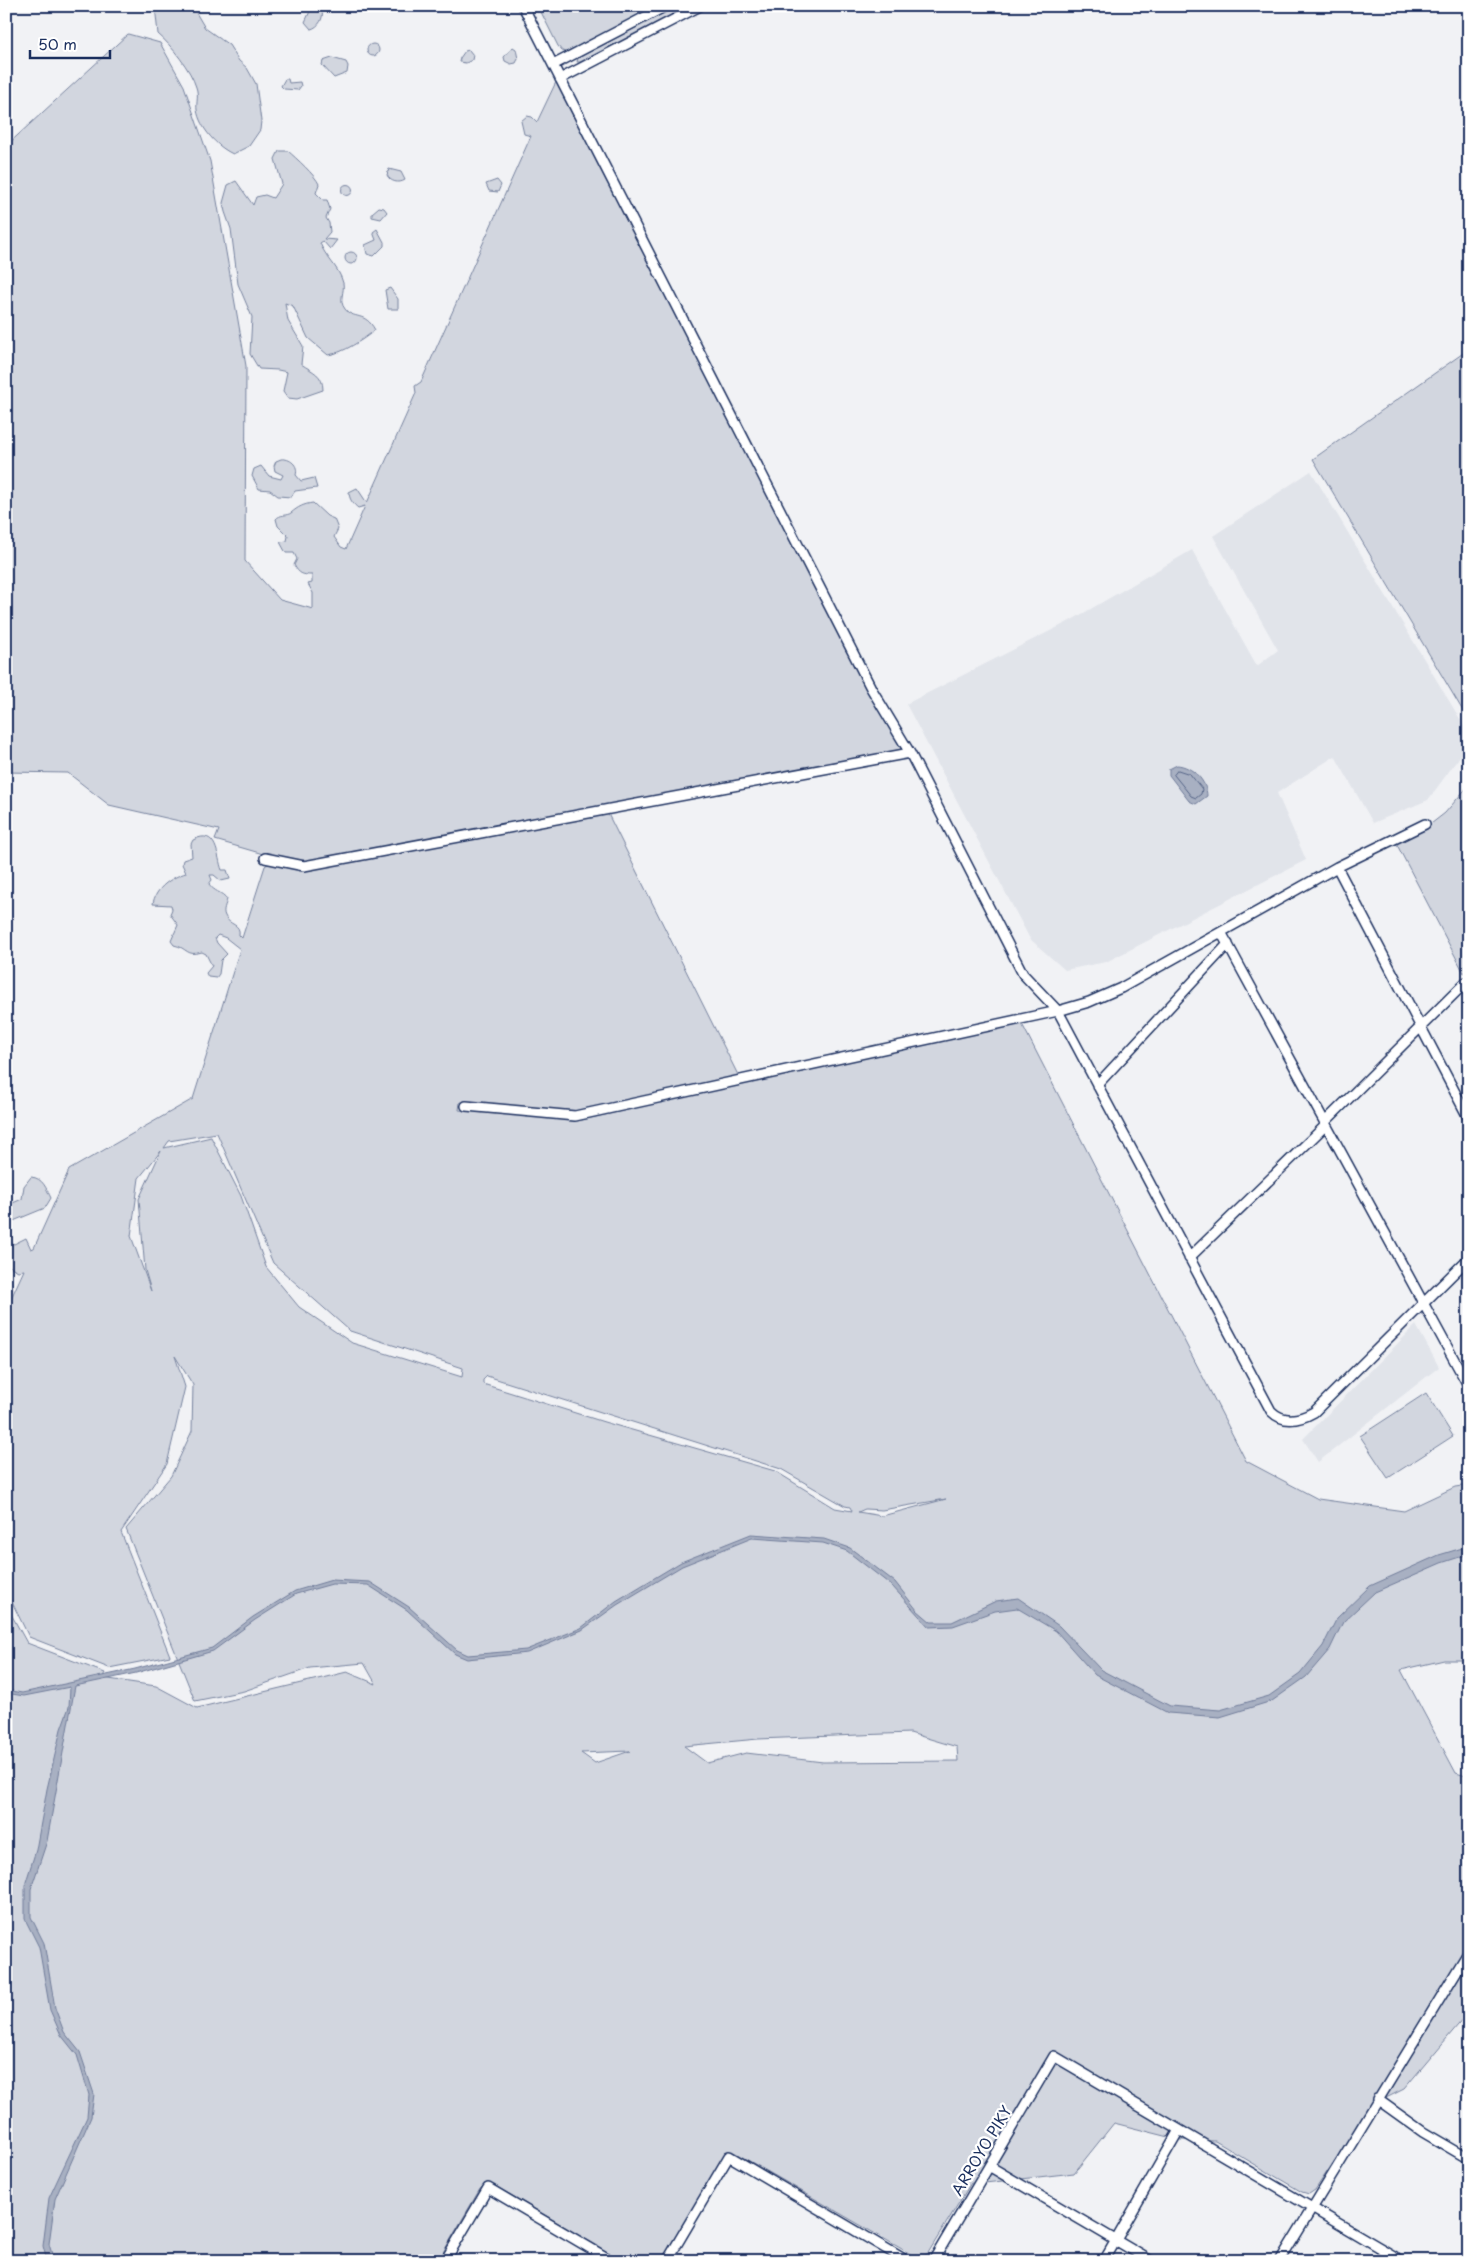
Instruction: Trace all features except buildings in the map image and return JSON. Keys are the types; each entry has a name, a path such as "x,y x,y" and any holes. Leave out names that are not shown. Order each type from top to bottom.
{"street":[{"path":"523,6 871,688 910,753 1023,974 1058,1011 1272,1411 1278,1418 1290,1420 1302,1419 1314,1412 1469,1258"},
{"path":"553,65 666,6"},
{"path":"560,78 700,6"},
{"path":"265,858 304,866 910,753"},
{"path":"466,1106 575,1116 1058,1011 1089,1002 1121,988 1336,867 1425,824"},
{"path":"1336,867 1469,1119"},
{"path":"1221,932 1469,1387"},
{"path":"1097,1085 1228,944"},
{"path":"1189,1258 1326,1124 1466,982"},
{"path":"1280,2261 1311,2207 1469,1951"},
{"name":"ARROYO PIKY","path":"933,2261 1054,2056 1179,2130"},
{"path":"1377,2099 1423,2132 1469,2160"},
{"path":"1104,2261 1179,2130 1402,2261"},
{"path":"667,2261 729,2156 907,2261"},
{"path":"989,2166 1151,2261"},
{"path":"445,2261 488,2188 612,2261"}],"shaded area":[{"path":"155,6 192,6 205,28 229,45 239,61 247,68 256,84 261,121 260,130 249,146 233,154 215,142 205,130 197,110 196,87 190,73 180,58 158,34"},
{"path":"538,6 658,6 566,52 562,51 558,46"},
{"path":"677,6 688,6 577,62 578,58"},
{"path":"312,7 322,10 322,19 319,24 311,29 305,22"},
{"path":"128,34 160,43 184,86 210,161 246,366 245,561 280,600 313,609 313,593 308,584 312,583 312,575 299,572 294,565 297,559 294,553 286,553 280,542 287,541 288,536 278,526 276,519 279,516 289,514 301,506 313,503 327,516 334,519 338,529 334,537 341,547 346,549 365,506 358,508 353,503 349,492 357,488 367,503 416,393 415,386 421,382 531,136 524,134 521,121 527,116 532,117 537,122 556,82 863,683 902,745 902,750 305,863 270,856 215,840 219,830 109,805 68,773 6,772 6,146"},
{"path":"371,44 375,44 379,50 375,56 371,56 367,52 367,48"},
{"path":"513,47 516,49 518,59 516,63 511,64 505,61 504,57"},
{"path":"469,50 473,55 472,60 466,63 459,62 465,51"},
{"path":"332,58 346,62 348,66 347,73 334,78 322,65 323,61"},
{"path":"285,79 288,79 289,83 300,82 301,86 298,90 284,89 281,86"},
{"path":"279,151 288,151 317,180 319,184 316,193 323,200 327,200 330,209 326,218 329,223 330,232 324,239 337,240 330,249 323,241 320,243 341,277 343,283 343,306 348,312 367,320 375,330 353,346 328,355 308,338 293,306 285,303 288,321 303,346 301,364 316,374 323,385 323,390 297,399 288,398 283,391 287,372 259,369 250,354 252,317 238,284 231,229 223,203 228,185 236,181 253,205 256,197 265,195 273,198 282,184 275,159"},
{"path":"389,169 401,172 405,180 392,181 387,175"},
{"path":"497,180 501,185 498,192 489,191 486,184"},
{"path":"347,184 353,190 347,196 341,190"},
{"path":"379,207 384,208 387,212 381,219 372,217 372,213"},
{"path":"377,229 384,242 384,246 374,256 367,254 365,245 376,240 373,232"},
{"path":"349,252 353,252 357,258 353,264 349,264 345,260 345,256"},
{"path":"390,288 398,299 398,309 388,309 385,290"},
{"path":"1469,349 1469,721 1313,459"},
{"path":"281,459 288,460 295,465 296,475 301,481 314,478 317,488 295,491 291,497 278,496 270,490 259,489 252,476 254,469 261,466 269,476 281,479 283,475 275,471 274,466 276,461"},
{"path":"1311,471 1469,734 1469,744 1428,800 1373,823 1335,756 1277,793 1306,860 1106,962 1065,970 1030,939 906,704 1070,621 1192,550 1257,666 1278,650 1213,536"},
{"path":"1469,785 1469,971 1464,973 1395,841 1427,827 1445,813"},
{"path":"608,814 739,1077 604,1105 591,1110 589,1108 574,1111 460,1102 459,1110 577,1121 925,1043 1022,1024 1246,1461 1318,1499 1404,1511 1455,1487 1469,1485 1469,1660 1444,1660 1401,1670 1456,1773 1469,1777 1469,2012 1404,2089 1380,2101 1368,2111 1315,2190 1309,2194 1302,2192 1215,2141 1181,2140 1114,2123 1074,2173 971,2183 928,2253 921,2258 914,2256 732,2151 724,2156 662,2261 623,2261 494,2185 487,2183 480,2189 438,2261 6,2261 6,1605 27,1643 105,1673 102,1678 156,1686 197,1708 347,1672 376,1684 364,1663 310,1668 244,1691 195,1701 126,1529 171,1476 192,1431 193,1385 175,1356 185,1387 167,1464 121,1532 170,1656 109,1668 29,1637 6,1590 6,1315 7,1317 8,1305 24,1270 18,1271 6,1264 6,1239 14,1244 26,1238 31,1249 34,1248 69,1170 193,1099 240,949 226,938 218,935 215,938 217,943 227,954 221,960 219,974 216,978 208,977 206,973 212,966 206,954 202,952 190,953 174,945 171,941 178,925 170,914 171,905 153,904 157,893 165,884 175,877 186,873 182,864 183,860 192,857 191,844 193,840 201,837 212,841 222,870 227,870 230,879 221,881 214,875 210,875 212,880 209,884 227,899 224,914 229,921 237,926 239,935 242,938 265,866 269,863 306,869","holes":["217,1133 273,1263 350,1331 463,1368 462,1377 352,1343 299,1307 266,1267 241,1196 211,1137 164,1148 169,1141","161,1151 139,1199 145,1270 151,1291 131,1236 139,1178","487,1376 781,1469 845,1506 850,1507 852,1511 835,1508 775,1471 604,1422 483,1384 483,1380","946,1499 882,1516 858,1512 865,1509 882,1510","910,1733 957,1747 958,1761 823,1762 746,1753 707,1763 684,1746 758,1739","630,1751 595,1763 581,1753"]},
{"path":"31,1177 41,1181 51,1198 45,1208 6,1224 6,1206 22,1199 24,1186"},
{"path":"1416,1325 1439,1367 1318,1462 1303,1439"},
{"path":"1426,1393 1453,1436 1388,1478 1360,1436"}],"water":[{"path":"1177,765 1193,771 1204,785 1207,796 1196,804 1189,801 1169,775 1169,769"},
{"path":"751,1534 824,1539 850,1548 895,1582 917,1610 931,1622 952,1622 996,1601 1018,1598 1059,1626 1101,1670 1170,1706 1220,1710 1269,1696 1300,1674 1323,1646 1337,1618 1370,1586 1439,1555 1469,1546 1469,1554 1441,1563 1375,1592 1343,1622 1330,1649 1306,1677 1272,1701 1220,1717 1168,1713 1095,1675 1056,1631 1017,1608 995,1611 953,1626 929,1627 892,1586 847,1551 823,1543 752,1538 682,1566 617,1605 582,1630 527,1653 467,1659 455,1654 407,1610 368,1585 332,1584 296,1594 255,1620 213,1651 136,1673 75,1686 47,1841 31,1889 31,1917 44,1943 55,2008 64,2032 80,2052 94,2094 91,2117 55,2199 49,2244 54,2261 47,2261 43,2246 49,2198 87,2117 89,2095 77,2055 61,2035 50,2010 39,1947 25,1919 25,1885 36,1850 47,1789 61,1729 69,1707 70,1687 24,1696 6,1693 6,1690 22,1693 135,1669 212,1648 253,1617 295,1591 332,1580 370,1582 409,1607 457,1650 468,1655 526,1650 581,1628 616,1601 681,1562"}]}
